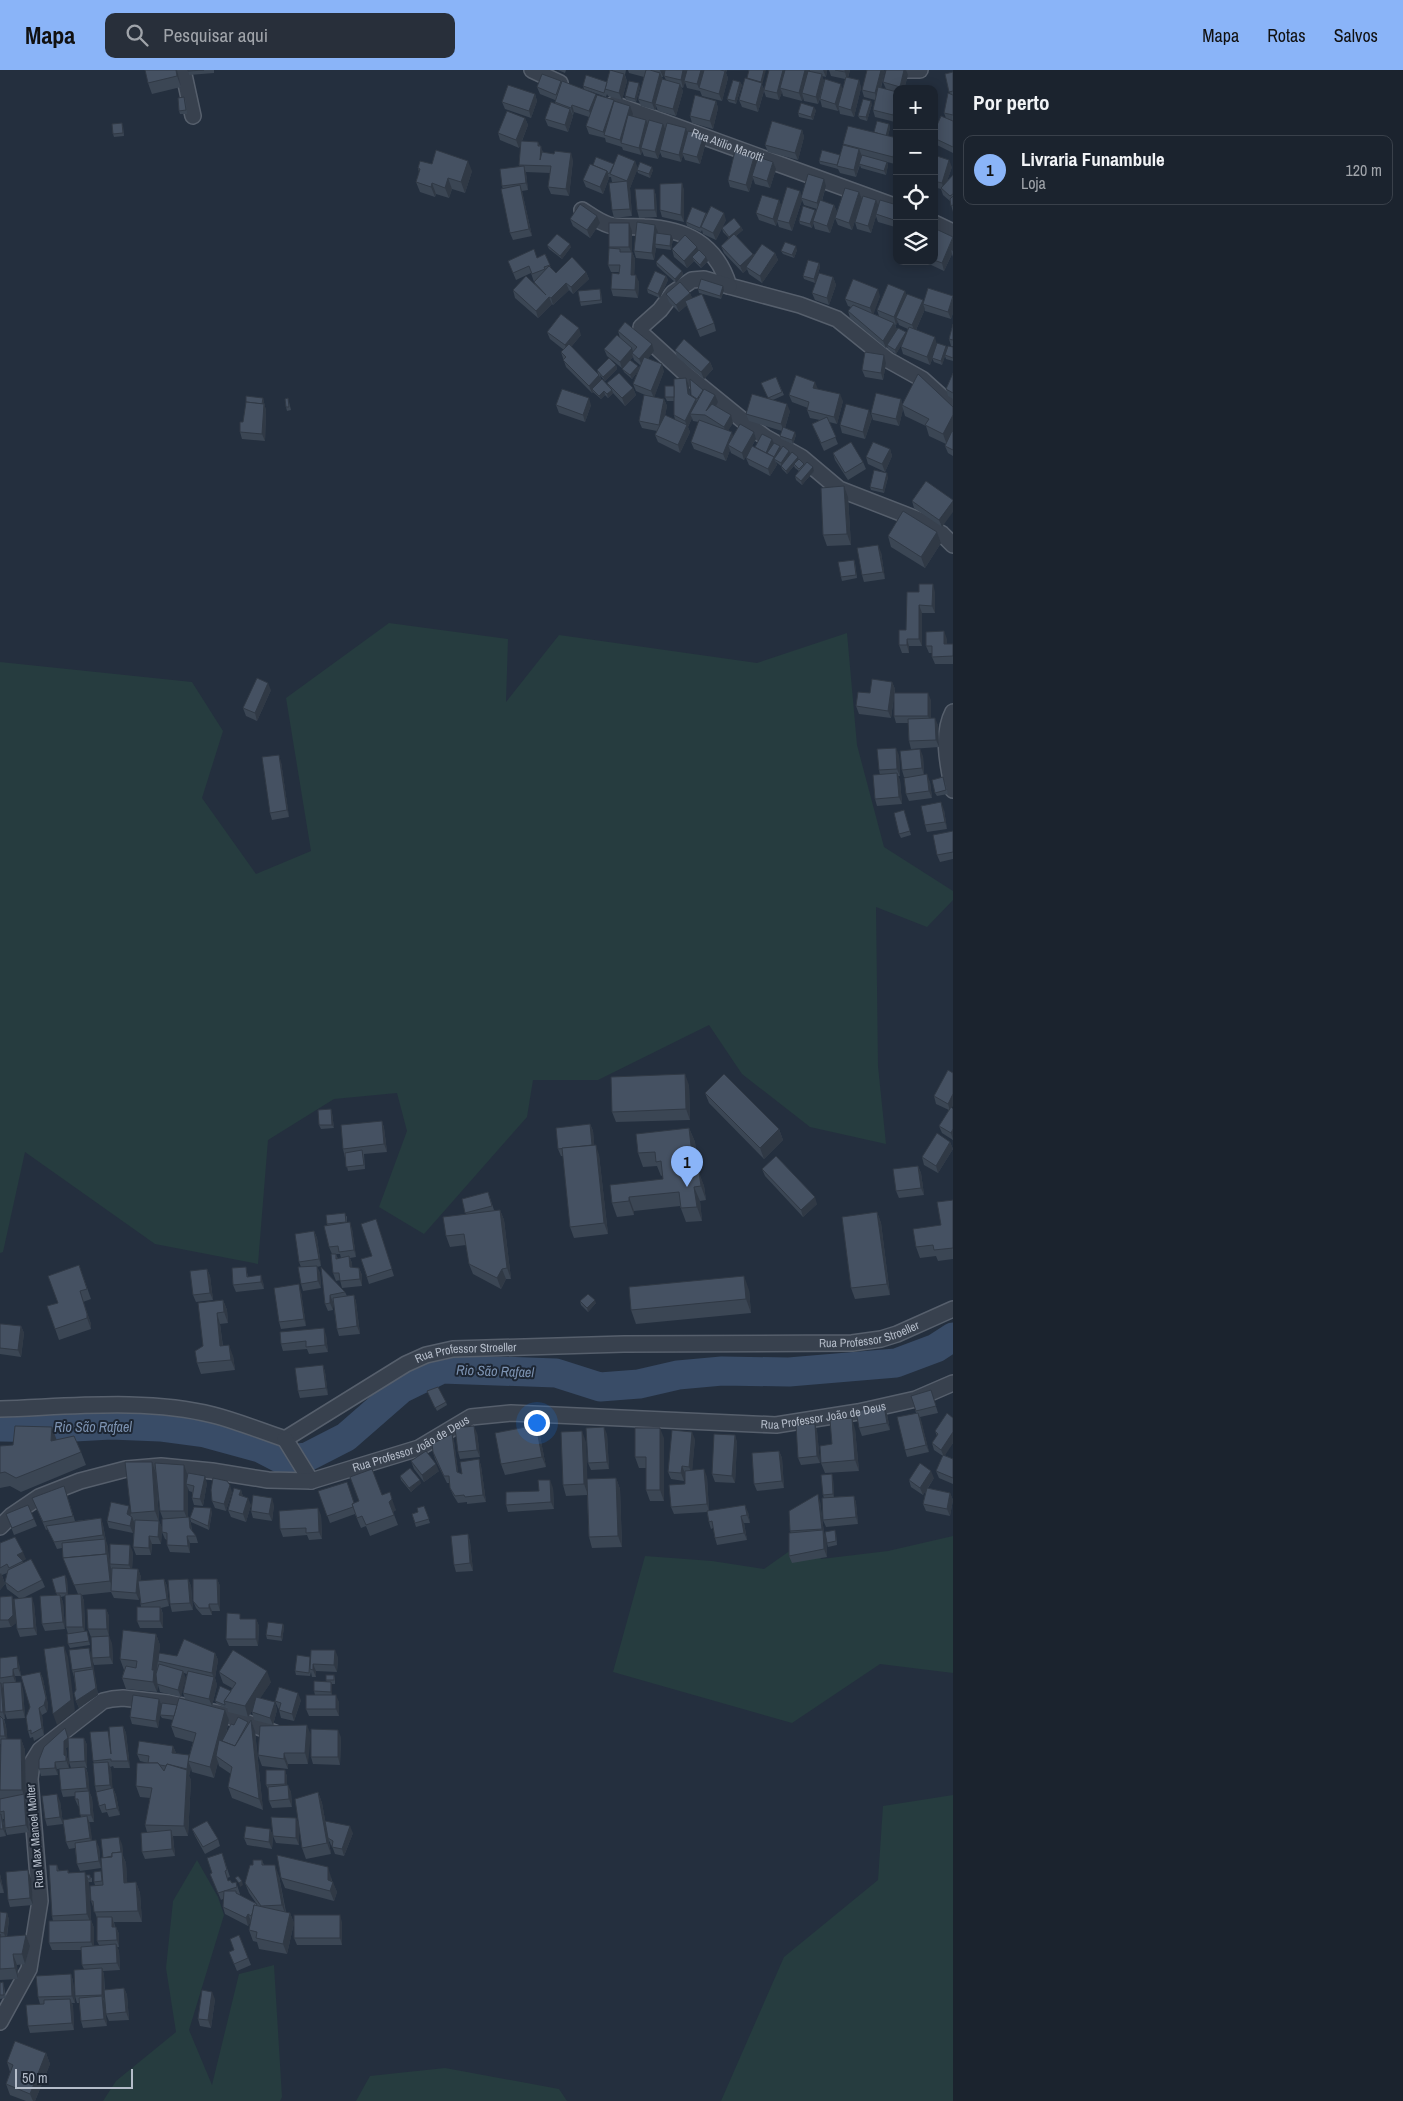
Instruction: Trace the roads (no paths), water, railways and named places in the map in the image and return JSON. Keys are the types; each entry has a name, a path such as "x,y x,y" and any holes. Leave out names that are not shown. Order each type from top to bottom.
{"street":[{"path":"183,70 193,116"},
{"path":"532,70 575,89"},
{"path":"904,70 908,72 920,70"},
{"name":"Rua Atílio Marotti","path":"602,99 893,206"},
{"path":"581,210 608,225 645,227 681,232 710,251 724,270 728,286"},
{"path":"938,225 953,232"},
{"path":"953,407 922,379 888,360 837,319 800,305 704,279 692,280 672,293 660,310 641,327 641,333 687,375 746,423 765,437 801,457 839,489 919,520 942,534 953,545"},
{"path":"953,712 947,723 947,755 953,790"},
{"name":"Rua Professor Stroeller","path":"285,1439 406,1364 426,1355 453,1349 624,1344 852,1343 882,1339 897,1334 953,1309"},
{"name":"Rua Professor João de Deus","path":"0,1527 11,1516 39,1497 80,1481 126,1469 161,1466 212,1471 268,1480 311,1480 419,1448 471,1417 488,1414 511,1413 776,1426 858,1412 916,1399 953,1383"},
{"path":"0,1409 142,1406 178,1409 212,1415 285,1439 311,1480"},
{"name":"Rua Max Manoel Molter","path":"0,2022 29,1969 40,1901 30,1779 32,1763 40,1750 103,1701 123,1698 169,1703 223,1714 275,1733"}],"waterway":[{"name":"Rio São Rafael","path":"0,1427 56,1428 111,1425 160,1427 205,1433 260,1448 283,1460 307,1457 346,1437 401,1389 442,1369 556,1373 600,1387 639,1384 678,1375 722,1371 789,1372 896,1363 936,1348 953,1337"}],"place":[{"name":"Livraria Funambule","path":"687,1187"}]}
